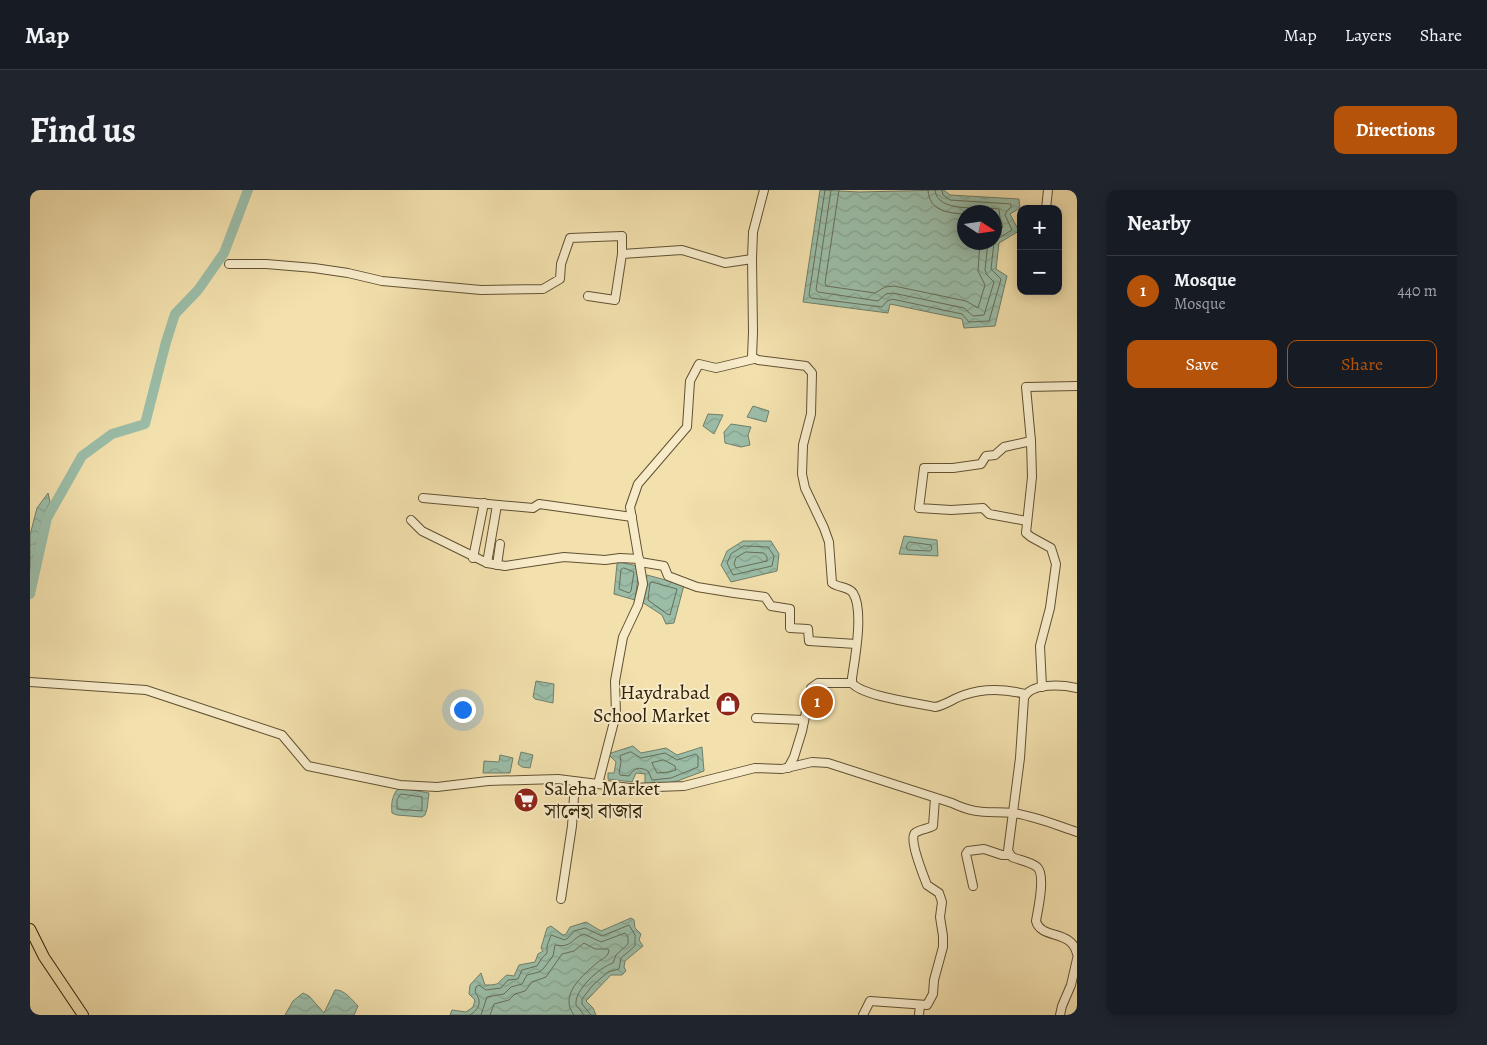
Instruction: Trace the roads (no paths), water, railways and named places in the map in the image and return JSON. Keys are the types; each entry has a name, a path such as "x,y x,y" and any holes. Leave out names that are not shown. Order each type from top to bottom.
{"main road":[{"path":"30,929 44,957 83,1015"}],"street":[{"path":"754,359 752,354 754,332 752,259 755,222 764,190"},
{"path":"1046,205 1048,190"},
{"path":"229,264 266,264 314,268 348,272 382,281 481,290 544,289 560,279 561,264 570,238 622,236 622,254 616,300 588,296"},
{"path":"622,254 682,250 725,263 752,259"},
{"path":"598,784 616,714 615,681 623,637 638,605 643,584 630,507 638,484 688,427 690,381 700,364 716,368 754,359 806,366 812,373 811,414 803,446 802,480 829,542 832,584 852,592 855,598 859,622 852,683"},
{"path":"1042,687 1040,646 1050,608 1056,564 1051,548 1031,537 1026,532 1032,477 1026,387 1077,386"},
{"path":"1027,521 989,514 983,508 951,510 919,508 924,468 953,468 981,464 986,456 996,455 1004,447 1031,442"},
{"path":"423,498 533,508 539,504 632,517"},
{"path":"474,558 484,503"},
{"path":"487,563 497,505"},
{"path":"411,520 422,530 474,558 497,565 505,566 564,557 605,560 620,558 664,566 668,576 697,587 765,596 771,606 790,609 790,628 808,629 809,641 856,644"},
{"path":"497,565 500,544"},
{"path":"30,682 146,690 282,735 308,766 400,785 438,787 488,781 558,779 630,788 684,786 755,768 788,768 812,762 828,762 971,811 992,814 1014,813 1077,832"},
{"path":"788,768 794,757 811,688 818,683 852,683 858,689 935,707 963,695 987,690 1008,690 1025,694 1054,684 1077,688"},
{"path":"1009,855 1025,694"},
{"path":"756,718 804,720"},
{"path":"561,899 572,826 575,782"},
{"path":"863,1015 872,1000 927,1005 933,994 934,980 943,947 940,917 942,902 939,893 927,885 912,837 915,833 933,826 935,798"},
{"path":"973,886 966,854 968,851 984,849 1002,855 1009,855 1036,866 1041,872 1036,921 1038,926 1042,930 1064,937 1072,943 1077,954"},
{"path":"1060,1015 1071,985 1077,959"},
{"path":"919,1015 920,1005"}],"water":[{"path":"820,190 859,192 944,190 950,195 1019,199 1020,205 1017,205 1017,210 1010,214 1017,227 1017,232 1002,241 1002,205 957,205 957,250 998,250 996,269 1007,276 995,326 964,328 962,319 890,304 888,313 803,302"},
{"path":"753,406 769,411 766,422 747,417"},
{"path":"708,414 723,415 714,434 703,426"},
{"path":"731,424 751,427 748,435 750,445 741,447 725,443 724,432"},
{"path":"48,493 50,502 43,516 33,561 30,590 30,535 37,508"},
{"path":"904,536 937,540 938,556 899,554"},
{"path":"743,541 771,541 779,554 777,571 731,582 721,565 727,551"},
{"path":"620,562 637,566 639,570 635,600 614,594 617,564"},
{"path":"647,575 684,585 674,623 666,624 662,615 642,602"},
{"path":"536,681 554,684 553,703 533,697"},
{"path":"633,746 641,753 666,748 677,755 702,747 704,771 672,783 645,786 645,774 636,773 632,782 608,779 608,773 614,773 616,762 608,754"},
{"path":"521,752 533,755 530,768 522,767 518,764"},
{"path":"500,755 513,758 510,773 483,773 484,761 499,762"},
{"path":"401,788 429,793 425,815 422,817 392,813 394,796 396,791"},
{"path":"631,918 634,920 635,928 641,934 639,940 643,946 625,961 624,967 626,971 622,975 611,975 586,1001 593,1008 596,1015 450,1015 452,1010 466,1012 473,1007 475,1000 469,994 470,985 481,973 485,985 494,985 507,975 514,976 519,965 535,962 538,954 543,951 541,948 547,928 551,926 563,935 566,934 570,927 586,922 601,931"},
{"path":"335,990 345,993 358,1006 354,1015 285,1015 293,1001 303,993 309,996 324,1013"}],"waterway":[{"path":"30,594 47,518 82,456 112,434 145,424 175,314 198,290 224,253 248,190"}],"place":[{"name":"Mosque","path":"817,702"},
{"name":"Haydrabad School Market","path":"728,704"},
{"name":"Saleha Market সালেহা বাজার","path":"526,800"}]}
